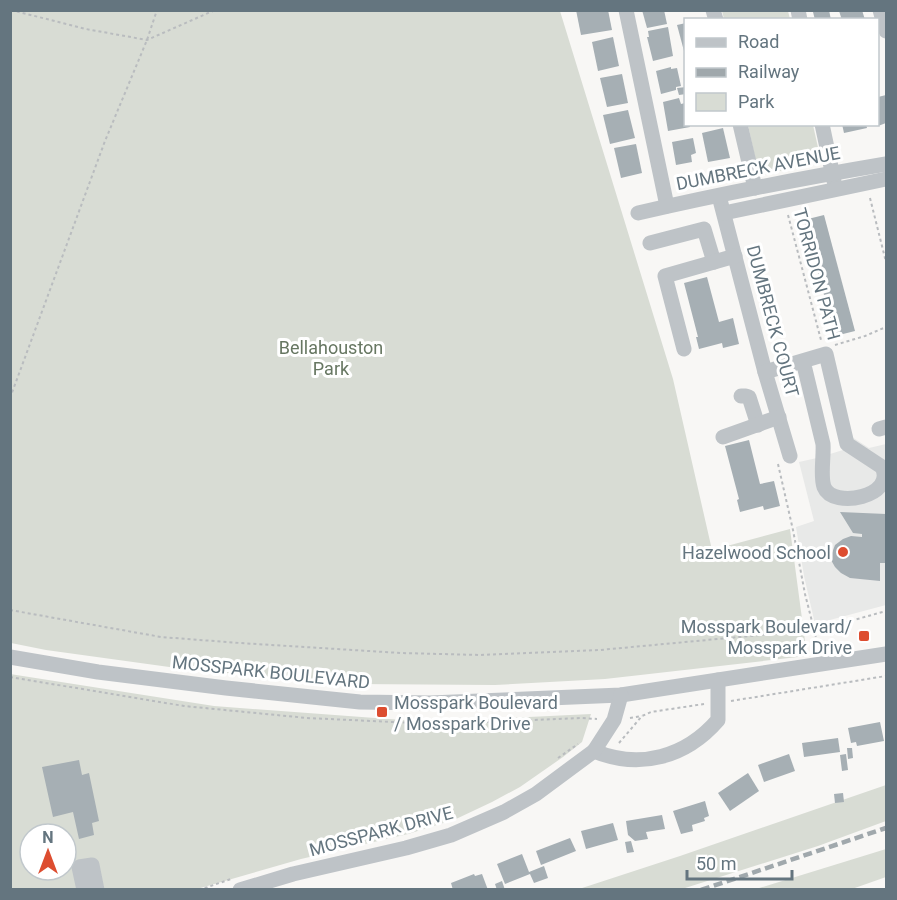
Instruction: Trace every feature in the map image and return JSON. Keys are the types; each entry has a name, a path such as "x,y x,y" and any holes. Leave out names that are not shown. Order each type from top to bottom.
{"street":[{"path":"626,10 667,206"},
{"path":"880,10 886,31"},
{"path":"740,126 755,188"},
{"path":"822,126 836,189"},
{"name":"DUMBRECK AVENUE","path":"638,213 755,188 886,164"},
{"name":"DUMBRECK AVENUE","path":"724,213 886,179"},
{"name":"DUMBRECK COURT","path":"719,196 765,372 790,456"},
{"path":"650,243 704,230 714,262"},
{"path":"684,349 664,276 735,256"},
{"path":"765,372 824,352 847,444 885,471 884,483 880,489 870,495 845,498 830,494 826,490 823,482 823,444 803,361"},
{"path":"741,396 749,397 758,425"},
{"path":"723,436 779,417"},
{"name":"MOSSPARK BOULEVARD","path":"10,657 109,674 226,688 360,702 430,703 621,695 886,654"},
{"path":"597,745 607,756 620,759 657,759 686,748 707,733 718,720 718,680"},
{"name":"MOSSPARK DRIVE","path":"236,884 293,874 406,848 450,835 504,812 536,794 597,745 614,720 621,695"},
{"path":"84,890 79,867 92,865 97,890"}],"path":[{"path":"11,10 86,29 147,40 215,10"},
{"path":"10,398 105,141 157,10"},
{"path":"866,183 886,262"},
{"name":"TORRIDON PATH","path":"783,200 824,352"},
{"path":"824,352 886,327"},
{"path":"790,456 778,464 822,664"},
{"path":"10,610 161,637 390,652 481,655 600,650 814,630 886,611"},
{"path":"558,758 576,744 597,745"},
{"path":"199,890 236,884"}],"shaded area":[{"name":"Hazelwood School","path":"852,437 869,448 886,444 886,605 815,624 796,527 814,521 799,462 843,450"}],"green space":[{"name":"Bellahouston Park","path":"10,11 560,11 673,379 712,550 790,529 807,656 605,679 495,685 355,684 191,670 11,643"},
{"path":"722,11 788,11 790,18 724,18"},
{"path":"748,126 813,126 821,161 759,176"},
{"path":"10,674 214,706 429,722 591,714 582,742 563,757 520,787 456,819 408,834 301,859 197,889 11,889"},
{"path":"886,785 886,821 818,846 682,889 576,890 680,856"},
{"path":"886,849 886,877 852,889 756,889"}],"building":[{"path":"576,10 608,10 612,30 581,35"},
{"path":"642,10 664,10 667,24 647,28"},
{"path":"816,10 829,10 831,18 814,18 813,12"},
{"path":"862,10 864,18 841,18 839,11"},
{"path":"684,23 684,51 677,25"},
{"path":"668,27 673,56 653,61 647,37 649,37 648,31"},
{"path":"613,37 619,66 598,71 592,42"},
{"path":"671,67 671,69 677,68 681,86 676,87 676,90 661,94 656,71"},
{"path":"622,74 628,103 607,107 600,78"},
{"path":"684,87 684,94 679,95 677,88"},
{"path":"886,95 886,123 879,126 879,97"},
{"path":"679,98 681,104 684,103 684,126 690,127 668,131 663,102"},
{"path":"628,110 635,138 610,144 603,115"},
{"path":"842,126 866,126 867,128 844,133"},
{"path":"723,128 730,158 708,162 702,133"},
{"path":"693,138 696,153 691,155 692,162 676,165 672,142"},
{"path":"636,144 642,173 621,178 614,148"},
{"path":"824,215 855,331 835,336 804,220"},
{"path":"707,277 719,322 733,318 739,344 723,348 722,343 699,349 684,283"},
{"path":"749,440 760,484 774,481 780,506 764,510 763,506 740,512 737,500 739,499 725,446"},
{"path":"840,512 886,514 886,563 880,563 880,581 850,578 835,567 831,560 835,545 851,536 862,537 862,534 853,533"},
{"path":"880,722 884,741 857,746 856,742 851,743 848,728"},
{"path":"838,738 840,752 804,757 802,743"},
{"path":"847,748 852,748 853,758 848,759"},
{"path":"789,754 795,771 764,782 758,765"},
{"path":"846,754 848,770 842,771 840,755"},
{"path":"79,760 82,775 89,773 99,821 92,823 94,835 79,839 78,822 75,822 73,812 53,817 42,767"},
{"path":"748,773 759,791 730,811 718,793"},
{"path":"843,793 844,802 835,803 834,794"},
{"path":"705,801 709,816 704,818 705,821 692,825 693,831 681,834 673,811"},
{"path":"662,815 665,829 646,832 648,839 635,841 628,835 626,821"},
{"path":"613,823 618,840 586,849 581,831"},
{"path":"570,838 576,851 541,865 536,851"},
{"path":"631,841 634,852 627,853 625,842"},
{"path":"522,854 529,872 544,866 548,878 534,883 530,874 505,884 497,864"},
{"path":"474,874 475,876 482,874 488,890 453,890 451,883"},
{"path":"502,881 505,890 497,890 495,884"}],"railway":[{"path":"701,890 886,828"}],"place":[{"name":"Hazelwood School","path":"843,552"},
{"name":"Mosspark Boulevard/ Mosspark Drive","path":"864,636"},
{"name":"Mosspark Boulevard / Mosspark Drive","path":"382,712"}]}
